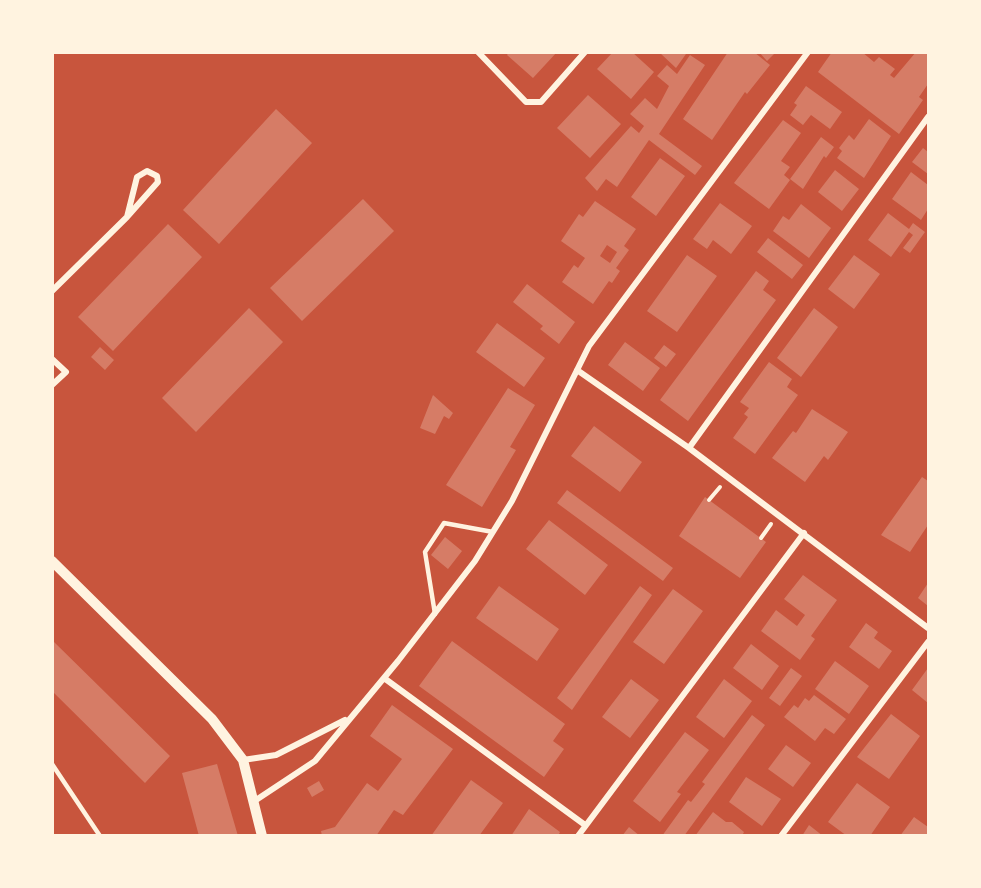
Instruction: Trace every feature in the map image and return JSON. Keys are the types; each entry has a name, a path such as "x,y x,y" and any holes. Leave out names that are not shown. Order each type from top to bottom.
{"street":[{"path":"478,52 526,102 541,102 585,52"},
{"path":"253,802 315,761 435,615 475,561 512,501 595,337 808,52"},
{"path":"689,448 928,117"},
{"path":"52,291 127,217 158,182 153,172 141,172 137,177 127,217"},
{"path":"52,358 66,372 52,385"},
{"path":"578,370 689,448 928,628"},
{"path":"578,836 804,533"},
{"path":"52,561 212,719 243,760 262,836"},
{"path":"781,836 928,642"},
{"path":"384,678 585,825"},
{"path":"243,760 276,755 349,719"}],"lane":[{"path":"435,615 425,552 444,523 493,532"},
{"path":"52,764 100,836"}],"path":[{"path":"709,500 720,487"},
{"path":"761,538 771,524"}],"building":[{"path":"509,52 557,52 533,78 507,55"},
{"path":"613,52 632,52 654,72 631,99 597,69"},
{"path":"659,52 684,52 686,54 676,68"},
{"path":"728,52 754,52 770,65 747,94 745,92 712,140 683,119"},
{"path":"759,52 776,52 767,61"},
{"path":"832,52 862,52 874,62 879,57 895,69 890,75 894,78 916,52 928,52 928,84 919,97 923,100 899,134 818,72"},
{"path":"690,55 705,65 659,134 702,166 695,175 649,140 617,187 606,179 597,191 585,178 631,126 639,133 644,126 630,114 645,98 657,109 669,86 657,76 667,65 677,74"},
{"path":"806,86 842,112 830,129 811,115 803,125 790,115 797,105 794,103"},
{"path":"588,95 621,124 590,158 557,128"},
{"path":"276,109 312,143 219,244 183,210"},
{"path":"869,119 891,136 864,178 837,158 842,151 839,148 849,135 854,140"},
{"path":"783,120 801,133 781,161 790,167 784,175 790,180 769,209 734,183"},
{"path":"821,137 834,147 826,158 824,156 803,189 790,179"},
{"path":"923,148 928,152 928,174 912,162"},
{"path":"660,158 685,176 656,216 631,197"},
{"path":"835,170 859,189 842,211 818,192"},
{"path":"911,172 928,185 928,209 921,220 892,199"},
{"path":"363,199 394,231 302,321 270,288"},
{"path":"595,201 636,229 624,246 629,250 616,268 620,271 612,283 609,281 593,304 562,282 574,265 578,268 585,258 561,241 579,214 583,217","holes":["607,245 617,252 610,263 600,256"]},
{"path":"720,203 752,226 731,254 713,240 707,249 693,239"},
{"path":"801,204 831,228 809,258 773,231 783,216 789,220"},
{"path":"888,213 909,229 913,223 925,232 910,253 903,248 913,235 909,232 891,257 868,240"},
{"path":"168,224 202,257 113,351 78,317"},
{"path":"768,238 803,265 792,279 757,252"},
{"path":"687,255 717,276 677,332 647,311"},
{"path":"854,255 880,274 854,309 828,289"},
{"path":"756,271 769,281 763,290 776,300 688,421 660,400"},
{"path":"527,284 575,322 559,344 540,329 543,326 513,302"},
{"path":"249,308 283,342 196,432 162,398"},
{"path":"814,308 838,327 801,377 777,358"},
{"path":"497,323 545,358 524,387 476,352"},
{"path":"625,342 660,368 643,391 608,365"},
{"path":"664,345 676,354 666,367 654,358"},
{"path":"100,347 114,360 105,370 91,357"},
{"path":"769,362 792,379 787,387 798,395 755,454 733,438 748,417 744,414 749,408 740,402"},
{"path":"508,388 535,405 510,447 516,450 482,507 446,485"},
{"path":"433,395 453,413 449,419 444,416 435,434 420,428"},
{"path":"812,409 848,432 828,460 824,456 805,482 772,458 793,431 796,433"},
{"path":"594,426 642,462 620,492 571,456"},
{"path":"922,477 928,481 928,525 910,552 881,535"},
{"path":"567,490 673,568 663,581 557,503"},
{"path":"705,497 766,542 740,578 679,536"},
{"path":"549,520 608,565 585,595 526,549"},
{"path":"445,537 462,551 448,569 431,555"},
{"path":"803,575 837,600 811,636 815,639 800,660 761,631 776,610 797,626 805,615 784,599"},
{"path":"928,583 928,606 918,598"},
{"path":"499,586 559,629 537,661 476,618"},
{"path":"640,586 652,595 572,710 557,698"},
{"path":"673,589 703,611 664,664 633,642"},
{"path":"866,623 878,632 874,638 892,651 879,669 849,647"},
{"path":"52,640 170,756 145,783 52,691"},
{"path":"452,641 565,724 553,741 564,749 544,777 419,686"},
{"path":"751,644 779,666 762,690 733,668"},
{"path":"835,661 869,686 849,714 815,689"},
{"path":"791,668 802,676 780,706 769,698"},
{"path":"928,668 928,703 912,690"},
{"path":"631,679 659,700 630,738 602,717"},
{"path":"724,679 752,701 724,738 696,717"},
{"path":"814,695 846,719 834,734 825,728 815,741 784,717 794,705 798,708 805,698 809,701"},
{"path":"392,705 453,749 403,815 394,810 376,836 322,836 321,831 335,827 367,783 378,791 402,759 370,736"},
{"path":"891,714 920,736 889,779 857,757"},
{"path":"752,715 765,725 684,836 662,836 688,800 691,802 705,784 702,782"},
{"path":"685,732 709,750 677,792 681,794 660,822 633,801"},
{"path":"786,745 811,763 793,787 768,769"},
{"path":"217,764 238,836 199,836 182,773"},
{"path":"746,777 781,799 762,826 729,802"},
{"path":"471,780 503,803 479,836 431,836"},
{"path":"319,781 324,790 312,797 307,788"},
{"path":"857,783 890,807 870,836 847,836 828,822"},
{"path":"529,809 560,832 558,836 511,836"},
{"path":"713,812 726,822 732,822 744,832 742,836 695,836"},
{"path":"914,817 928,827 928,836 900,836"},
{"path":"809,825 823,836 802,836"},
{"path":"629,827 640,836 622,836"}]}
